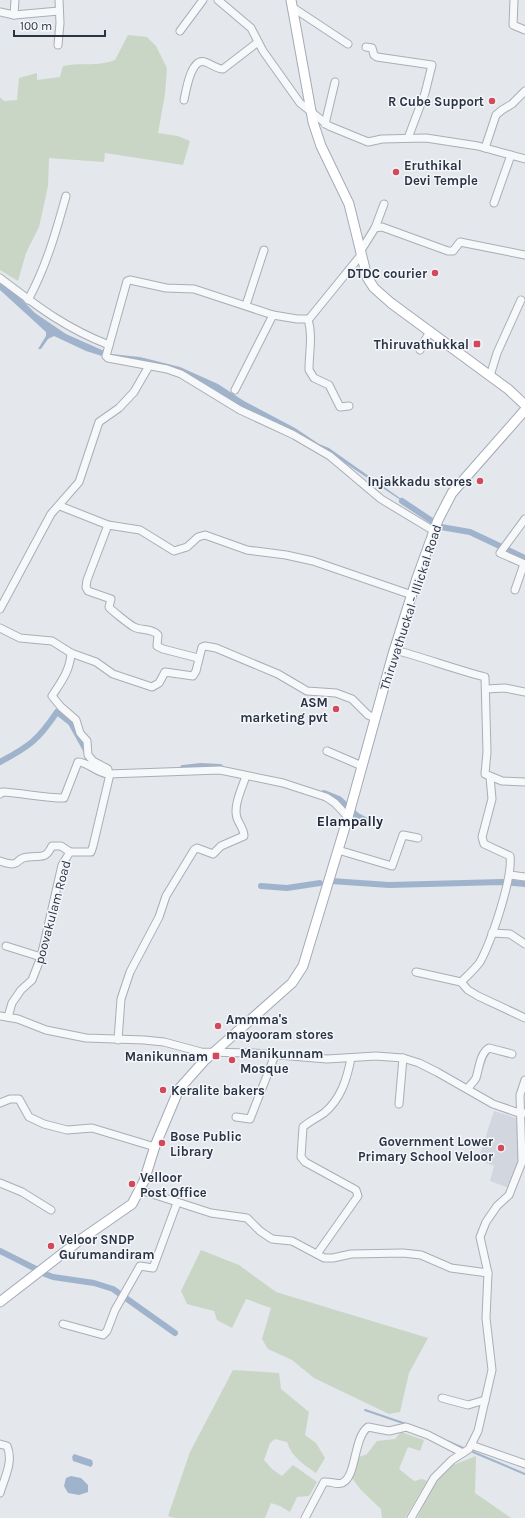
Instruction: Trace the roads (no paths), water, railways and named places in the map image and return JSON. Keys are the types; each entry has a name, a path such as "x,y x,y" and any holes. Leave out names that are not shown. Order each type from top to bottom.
{"main road":[{"path":"291,4 310,112 321,146 349,204 364,271 374,288 490,376 525,405"},
{"name":"Thiruvathuckal - Illickal Road","path":"0,1302 80,1240 127,1209 137,1197 155,1147 179,1089 197,1068 298,976 303,966 338,850 394,650 436,526 452,493 525,410"}],"street":[{"path":"14,15 15,0"},
{"path":"58,45 59,0"},
{"path":"180,31 203,0"},
{"path":"218,0 251,28 258,42 300,103 325,124 355,138 368,142 382,139 426,138 485,148 525,159"},
{"path":"514,0 513,25 525,30"},
{"path":"291,4 348,44"},
{"path":"0,12 14,15 59,11"},
{"path":"184,100 189,77 194,68 200,62 205,62 216,68 223,69 258,42"},
{"path":"366,47 372,48 374,55 377,57 432,65 425,93 408,138"},
{"path":"325,124 335,82"},
{"path":"485,148 496,115 512,104 525,90"},
{"path":"494,203 511,155"},
{"path":"28,300 52,246 66,196"},
{"path":"384,204 375,228 361,254 346,271 334,290 308,319 297,319 273,315 194,289 166,288 130,280 127,281 108,350 108,358 181,374 240,410 306,442 330,456 381,498 436,526"},
{"path":"375,228 382,227 448,251 453,251 460,242 525,255"},
{"path":"246,305 264,250"},
{"path":"0,278 28,300 67,327 108,350"},
{"path":"490,376 497,353 521,300"},
{"path":"235,390 273,315"},
{"path":"308,319 311,339 308,370 314,378 328,386 340,407 349,406"},
{"path":"420,350 430,331"},
{"path":"0,609 48,521 79,482 99,422 119,408 134,392 149,366"},
{"path":"60,506 108,525 140,530 176,551 187,547 198,537 205,535 247,550 286,555 313,561 412,595"},
{"path":"515,590 525,564 500,553 525,519"},
{"path":"108,525 87,580 86,587 88,591 111,599 109,607 112,611 134,627 156,632 158,635 157,646 162,649 198,658"},
{"path":"0,628 20,638 52,641 71,653 96,662 113,674 152,687 159,683 165,672 188,676 194,674 202,647 206,646 230,653 296,683 307,691 336,693 352,699 368,715 375,718"},
{"path":"394,650 423,657 465,672 485,677 487,752 485,774 502,781 525,782"},
{"path":"71,653 67,674 52,696 61,707 76,720 80,733 87,741 88,755 108,773"},
{"path":"486,689 505,688 525,692"},
{"path":"327,752 362,766"},
{"path":"0,794 2,792 42,798 64,798 78,762 82,762 102,774 211,769 283,783 326,797 349,811"},
{"name":"poovakulam Road","path":"8,1017 12,1003 21,990 32,980 41,957 62,865 70,852 91,852 108,773"},
{"path":"118,1040 121,999 130,972 159,918 166,896 194,850 197,848 213,854 221,846 238,840 244,836 244,832 237,817 236,809 246,776"},
{"path":"461,982 479,963 492,933 508,880 510,856 484,844 482,837 492,799 490,777"},
{"path":"338,850 392,866 403,835 418,838"},
{"path":"0,861 11,865 17,864 27,856 42,857 48,854 52,846 61,846 70,852"},
{"path":"508,880 525,877"},
{"path":"492,933 510,934 525,944"},
{"path":"6,946 41,957"},
{"path":"416,972 461,982 468,990 478,996 525,1018"},
{"path":"0,1016 8,1017 46,1030 86,1038 158,1041 201,1052 327,1059 376,1056 402,1058 419,1063 468,1088 494,1104 522,1113"},
{"path":"468,1088 475,1080 478,1068 486,1050 489,1048 512,1054"},
{"path":"236,1118 250,1119 276,1055"},
{"path":"317,1254 358,1196 356,1190 305,1162 301,1157 304,1127 309,1121 323,1113 336,1100 347,1077 351,1058"},
{"path":"399,1104 402,1058"},
{"path":"412,1518 434,1478 452,1460 463,1453 471,1445 478,1431 492,1370 486,1318 488,1273 480,1238 486,1222 497,1206 509,1195 522,1162 522,1113 520,1095 525,1080"},
{"path":"0,1103 10,1099 19,1099 29,1117 44,1124 67,1130 92,1128 107,1131 155,1147"},
{"path":"0,1184 22,1192 51,1210"},
{"path":"140,1190 223,1216 234,1215 247,1218 260,1231 272,1239 292,1241 324,1258 334,1258 351,1254 420,1254 451,1268 488,1273"},
{"path":"63,1324 103,1335 107,1331 115,1310 140,1266 153,1268 178,1203"},
{"path":"442,1398 468,1405 485,1400"},
{"path":"305,1518 324,1482 341,1484 346,1480 351,1470 362,1431 368,1427 389,1431 406,1427 428,1435 463,1453"},
{"path":"0,1444 7,1446 9,1451 9,1463 0,1493"},
{"path":"471,1445 525,1464"}],"water":[{"path":"0,282 11,289 35,313 66,334 111,354 140,357 180,367 218,384 244,401 295,428 319,444 329,448 441,527 333,455 247,412 185,375 105,357 86,351 54,336 48,339 41,349 38,349 46,336 46,332 0,290"},
{"path":"74,1454 92,1460 93,1464 91,1467 73,1461 72,1457"},
{"path":"71,1476 81,1478 88,1485 88,1492 79,1495 68,1493 64,1486 66,1478"}],"waterway":[{"path":"402,501 441,527 470,532 525,558"},
{"path":"0,762 33,742 57,712 71,723 86,750"},
{"path":"183,768 201,766 220,767"},
{"path":"324,793 339,799 356,815 365,820"},
{"path":"331,881 389,885 502,882 525,884"},
{"path":"261,886 287,888 320,883"},
{"path":"0,1251 36,1269"},
{"path":"45,1274 53,1277 94,1283 113,1289 175,1333"},
{"path":"365,1410 406,1424"},
{"path":"447,1441 463,1448"},
{"path":"473,1452 525,1474"}],"place":[{"name":"R Cube Support","path":"492,101"},
{"name":"Eruthikal Devi Temple","path":"396,172"},
{"name":"DTDC courier","path":"435,273"},
{"name":"Thiruvathukkal","path":"477,344"},
{"name":"Injakkadu stores","path":"480,481"},
{"name":"ASM marketing pvt","path":"336,709"},
{"name":"Ammma's mayooram stores","path":"218,1026"},
{"name":"Manikunnam","path":"216,1056"},
{"name":"Manikunnam Mosque","path":"232,1060"},
{"name":"Keralite bakers","path":"163,1090"},
{"name":"Bose Public Library","path":"162,1143"},
{"name":"Government Lower Primary School Veloor","path":"501,1148"},
{"name":"Velloor Post Office","path":"132,1184"},
{"name":"Veloor SNDP Gurumandiram","path":"51,1246"}],"district":[{"name":"Elampally","path":"350,821"}]}
